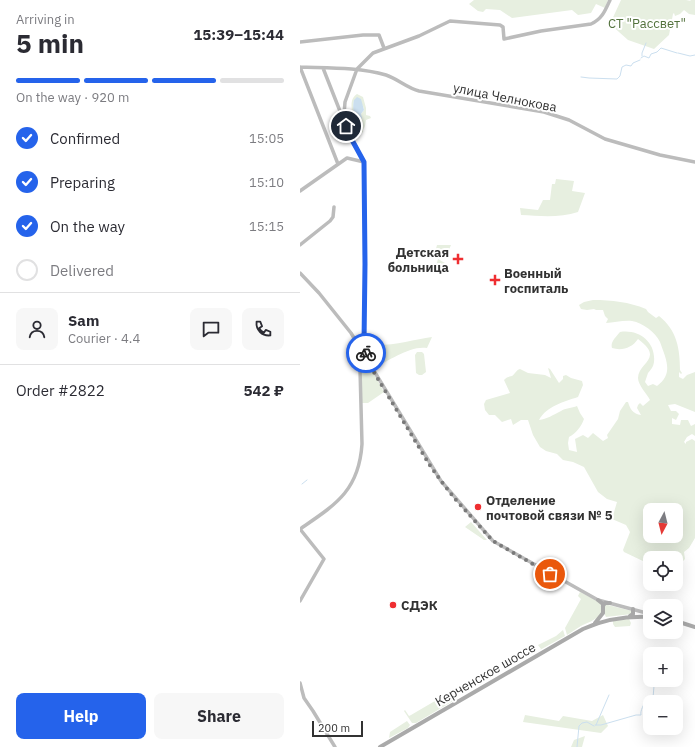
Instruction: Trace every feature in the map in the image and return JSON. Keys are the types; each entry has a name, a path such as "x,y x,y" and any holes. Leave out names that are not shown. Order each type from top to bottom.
{"main road":[{"path":"344,118 345,102 357,69 368,57 384,48 419,36 450,21 500,25 503,28 504,39 541,31 591,24 598,21 602,16 610,0"},
{"path":"300,42 363,35 379,35 384,48"},
{"path":"300,67 338,164"},
{"name":"улица Челнокова","path":"300,67 357,69 386,75 412,89 419,91 544,112 569,120 605,139 660,155 695,162"},
{"path":"323,68 352,140 364,162 364,343 360,367"},
{"path":"300,191 348,158 364,162"},
{"path":"300,245 330,221 333,217 334,206"},
{"path":"300,273 332,308 351,333 434,471 448,490 487,535 499,546 604,604 610,603 643,613"},
{"path":"358,346 361,348 364,343"},
{"path":"364,343 369,363"},
{"path":"300,600 324,559 300,529 342,498 358,471 362,444 360,355 358,346"},
{"path":"360,367 364,362 369,363"},
{"path":"593,624 598,620 602,613 604,604"},
{"path":"629,616 634,614 633,609"},
{"path":"602,613 605,619 613,618"},
{"name":"Керченское шоссе","path":"380,747 541,652 593,624 613,618 643,616"},
{"path":"683,623 695,627"},
{"path":"300,683 304,698 335,747"}],"green space":[{"path":"474,0 608,0 605,8 596,4 591,13 578,15 572,10 512,18 500,10 486,9 483,12 478,11 469,4"},
{"name":"СТ \"Рассвет\"","path":"621,0 695,0 695,15 689,14 684,10 675,16 674,13 669,35 654,49 628,40 610,24"},
{"path":"357,94 363,97 366,115 370,116 371,118 366,120 363,133 357,126 353,114 352,100","holes":["354,100 363,106 364,110 358,121 354,109"]},
{"path":"556,179 574,181 572,191 585,193 578,212 557,216 521,215 520,208 538,210 543,200 550,200 552,184 555,184"},
{"path":"437,245 451,245 445,259 434,256"},
{"path":"438,259 445,263 441,271 435,269"},
{"path":"593,300 614,301 627,303 646,309 656,318 659,316 670,327 676,340 680,370 682,373 681,374 679,372 679,377 683,379 687,375 695,372 695,412 675,404 668,405 671,411 676,411 679,414 676,420 672,418 672,424 680,425 681,420 688,420 691,426 695,424 695,436 692,434 687,437 684,442 686,444 686,442 692,439 695,441 695,538 689,548 684,552 685,559 683,561 683,551 643,551 643,561 624,552 623,550 630,532 626,525 612,519 617,502 607,499 598,492 584,467 573,462 563,460 557,454 546,451 540,447 533,435 528,420 521,420 513,425 511,419 502,422 495,415 489,415 485,410 484,404 486,400 510,393 504,380 512,376 517,370 520,369 528,373 545,375 551,378 548,368 559,383 563,379 563,376 566,375 582,381 583,385 578,397 551,408 542,415 539,420 547,418 564,409 577,406 584,419 578,430 569,437 569,450 577,452 575,439 583,435 588,438 593,433 603,441 608,438 607,435 618,419 620,411 626,402 628,402 634,412 641,415 637,408 638,405 640,403 643,406 650,400 638,381 638,378 639,373 650,356 649,351 638,339 630,347 623,349 612,348 612,344 620,332 634,333 645,338 652,348 654,362 645,382 648,386 653,384 657,386 662,381 667,371 666,360 658,338 652,331 636,322 625,321 606,323 608,319 603,310 581,309 579,305"},
{"path":"432,337 427,348 407,351 374,368 367,352 366,344 382,345"},
{"path":"417,352 422,352 424,354 426,372 422,375 416,373 415,355"},
{"path":"365,363 369,365 384,392 368,403 362,403 362,365"},
{"path":"471,522 487,540 484,540 465,527"},
{"path":"580,592 600,602 602,611 597,618 567,635 565,628 581,599 578,596"},
{"path":"605,605 632,611 632,614 606,617 604,613"},
{"path":"629,619 631,623 630,626 615,627 613,624 613,621"},
{"path":"563,630 565,636 540,650 541,649 538,645 556,636"},
{"path":"452,690 454,698 453,701 416,723 412,723 404,711 405,710 409,716"},
{"path":"525,715 559,721 563,716 592,721 603,715 608,726 601,733 523,722"},
{"path":"407,721 410,725 408,728 389,738 390,732"},
{"path":"585,736 582,747 571,747 574,740"}],"water":[{"path":"357,97 361,99 364,110 361,114 362,118 358,122 353,108 354,100"}],"waterway":[{"path":"642,56 646,43"},
{"path":"641,58 644,56 649,58 651,54 657,52 661,48 677,53"},
{"path":"678,53 690,56 695,55"},
{"path":"581,77 617,79 620,76 622,67 626,65 631,66 633,63 640,60"},
{"path":"302,484 307,480"},
{"path":"595,725 601,725 636,715 641,715 646,700 653,698 654,687"},
{"path":"596,725 609,695"},
{"path":"577,747 579,726 582,723 587,722 594,726"}],"way so far":[{"path":"366,353 369,364 429,464 456,500 487,535 499,546 550,574"}],"place":[{"name":"Детская больница","path":"458,259"},
{"name":"Военный госпиталь","path":"495,280"},
{"name":"Отделение почтовой связи № 5","path":"478,507"},
{"name":"СДЭК","path":"393,605"}],"route":[{"path":"346,126 364,162 364,343 366,353"}]}
